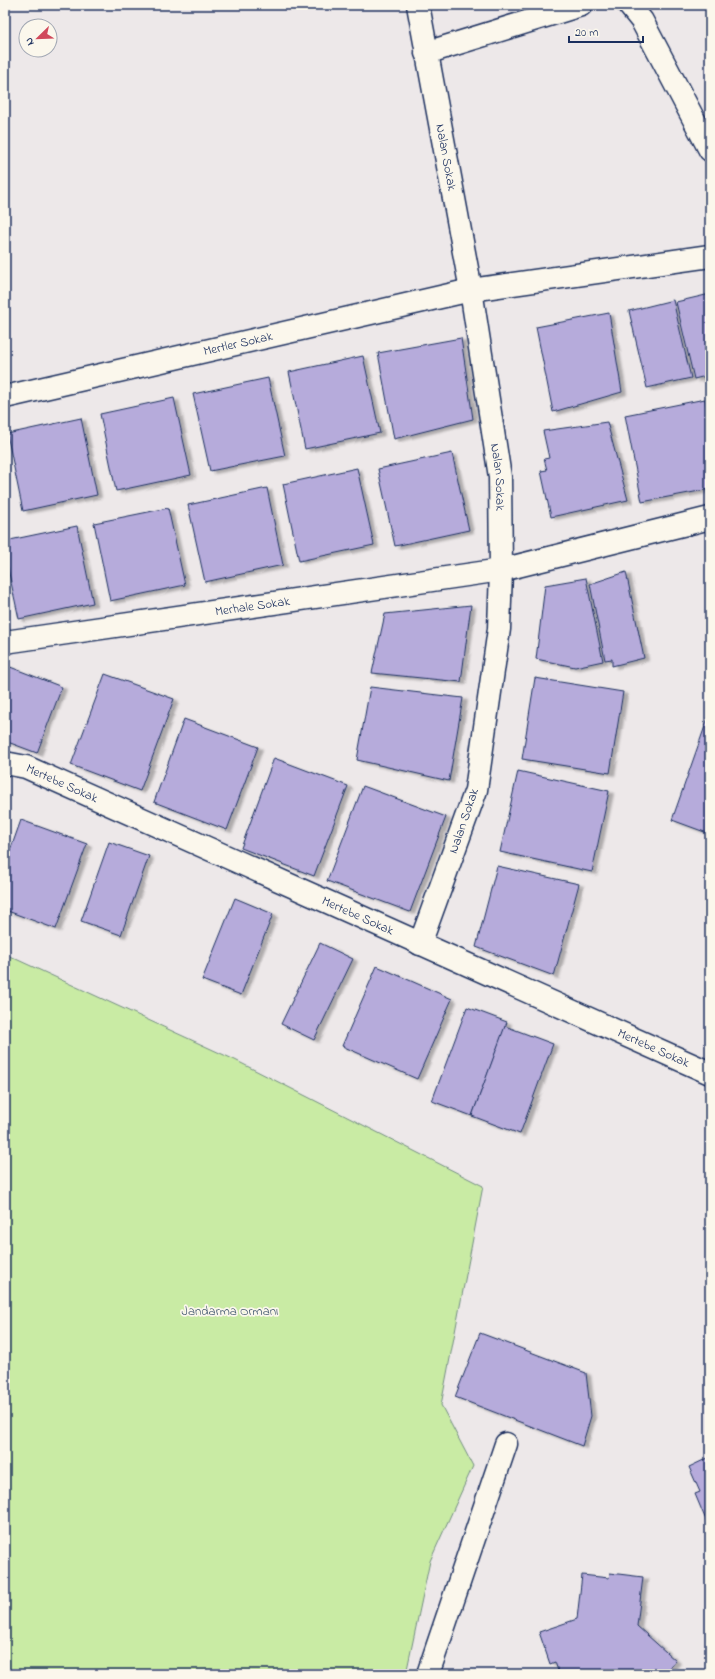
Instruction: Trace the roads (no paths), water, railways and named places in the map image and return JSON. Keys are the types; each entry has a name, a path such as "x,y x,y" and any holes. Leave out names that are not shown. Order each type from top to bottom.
{"street":[{"name":"Nalan Sokak","path":"418,5 471,290 500,477 499,629 476,790 420,944"},
{"path":"426,53 580,5"},
{"path":"629,5 642,21 710,150"},
{"name":"Mertler Sokak","path":"5,397 471,290 710,256"},
{"name":"Merhale Sokak","path":"5,642 500,570 710,518"},
{"name":"Mertebe Sokak","path":"5,763 26,767 710,1073"},
{"path":"428,1674 506,1444"}],"park label":[{"name":"Jandarma Ormanı","path":"230,1311"}]}
